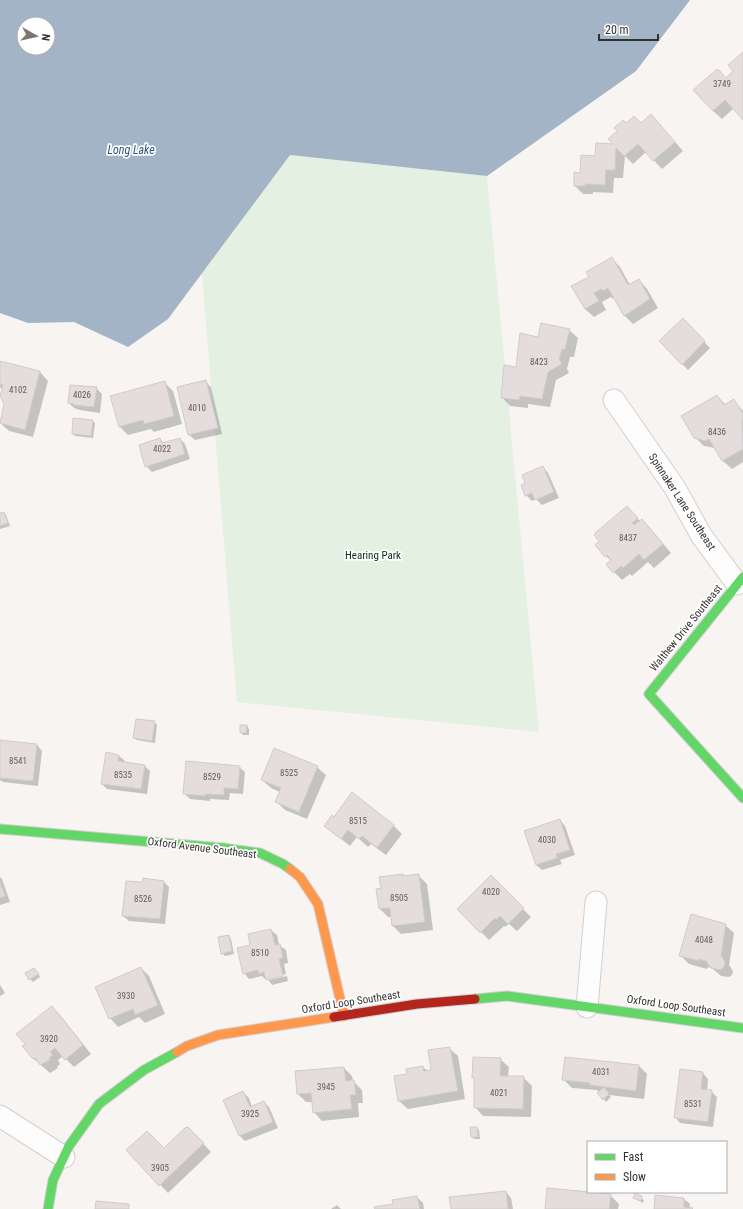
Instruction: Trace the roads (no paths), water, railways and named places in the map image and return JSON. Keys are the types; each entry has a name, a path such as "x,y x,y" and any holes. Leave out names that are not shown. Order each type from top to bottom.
{"street":[{"name":"Spinnaker Lane Southeast","path":"614,400 675,488 701,535 740,581"},
{"name":"Walthew Drive Southeast","path":"740,581 648,694 743,798"},
{"name":"Oxford Avenue Southeast","path":"0,829 223,848 260,854 283,864 300,877 318,904 344,1016"},
{"path":"587,1007 596,902"},
{"name":"Oxford Loop Southeast","path":"48,1209 53,1180 69,1146 99,1104 144,1070 187,1046 218,1035 417,1004 507,996 743,1028"},
{"path":"0,1116 64,1157"}],"water":[{"name":"Long Lake","path":"0,0 690,0 636,71 487,176 290,155 168,319 128,347 74,322 28,323 0,313"}],"park label":[{"name":"Hearing Park","path":"373,555"}]}
